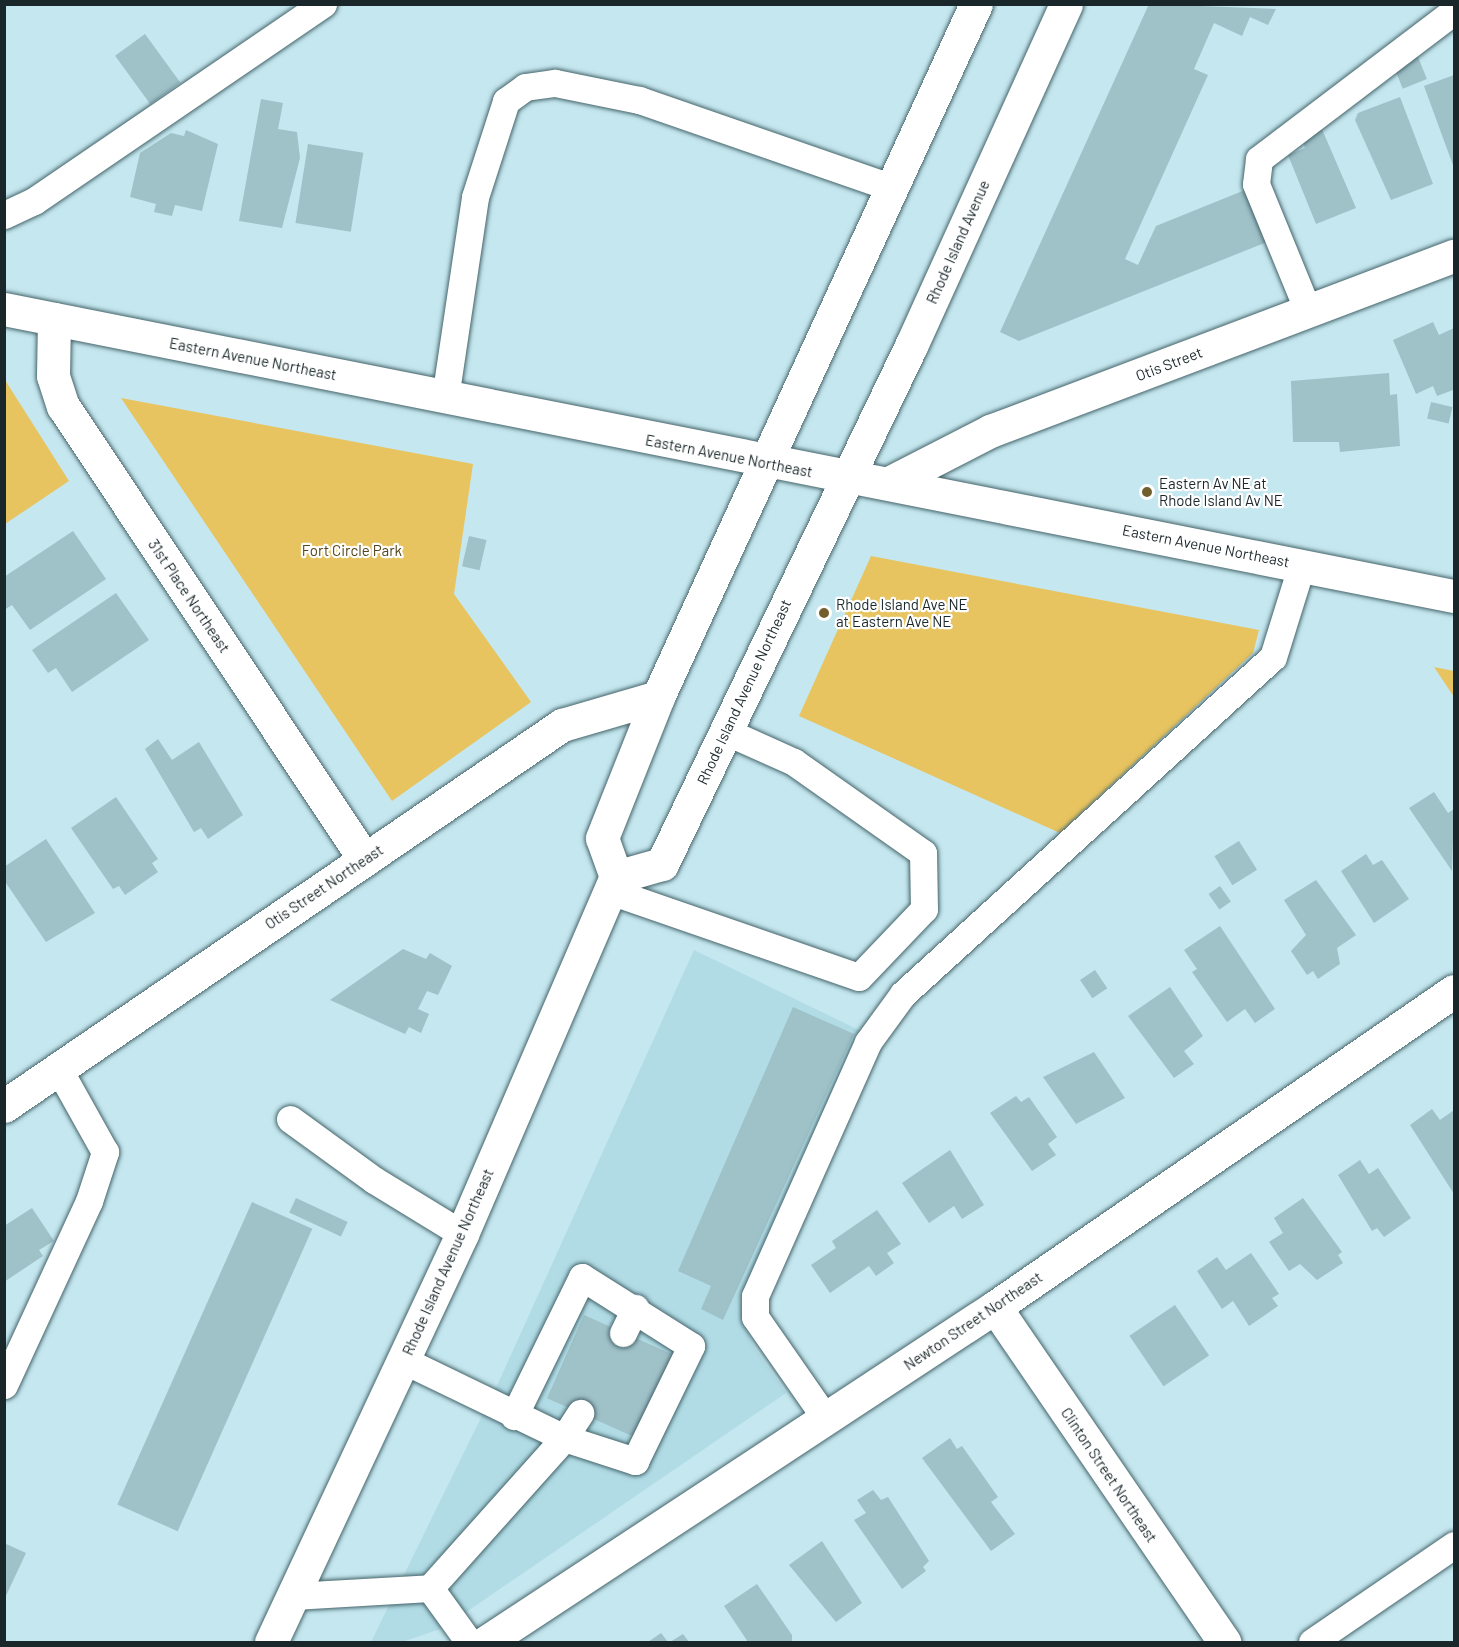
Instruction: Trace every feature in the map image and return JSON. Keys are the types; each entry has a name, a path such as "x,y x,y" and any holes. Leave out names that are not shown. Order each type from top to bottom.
{"main road":[{"path":"613,884 602,838 658,697 976,4"},
{"name":"Rhode Island Avenue","path":"845,478 911,346 1066,4"},
{"name":"Otis Street","path":"889,483 990,431 1455,256"},
{"name":"Eastern Avenue Northeast","path":"4,309 766,464 889,483 1455,596"},
{"name":"31st Place Northeast","path":"54,319 53,376 63,406 365,860"},
{"name":"Rhode Island Avenue Northeast","path":"271,1642 462,1234 613,884 662,864 845,478"},
{"name":"Otis Street Northeast","path":"4,1106 562,725 658,697"},
{"name":"Newton Street Northeast","path":"486,1642 996,1307 1455,992"},
{"name":"Clinton Street Northeast","path":"996,1307 1224,1642"}],"lane":[{"path":"4,215 34,201 323,4"},
{"path":"1308,311 1256,184 1259,159 1455,11"},
{"path":"445,399 475,197 506,101 525,87 555,83 639,100 893,188"},
{"path":"826,1419 755,1317 755,1296 868,1042 903,994 1273,657 1302,564"},
{"path":"613,884 859,977 924,909 922,853 794,762 725,731"},
{"path":"4,1385 89,1202 105,1152 58,1068"},
{"path":"290,1119 374,1180 462,1234"},
{"path":"403,1360 513,1416 564,1438 635,1461 691,1347 635,1308 582,1277 513,1416"},
{"path":"623,1333 635,1308"},
{"path":"293,1596 430,1588 564,1438 580,1413"},
{"path":"1312,1642 1455,1545"},
{"path":"430,1588 470,1642"}],"shaded area":[{"path":"694,950 863,1032 740,1299 743,1324 756,1350 786,1393 443,1628 402,1642 371,1642 501,1377"}],"green space":[{"path":"5,380 69,481 4,524"},
{"name":"Fort Circle Park","path":"121,398 473,464 454,594 531,702 392,801"},
{"path":"871,556 1259,630 1253,653 1060,833 799,716"},
{"path":"1434,667 1454,671 1454,697"}],"building":[{"path":"1149,4 1276,9 1268,25 1250,17 1242,36 1214,23 1194,69 1208,75 1125,259 1138,265 1156,226 1245,190 1267,242 1019,341 1000,332"},
{"path":"145,34 180,83 150,104 115,56"},
{"path":"1416,52 1427,79 1403,89 1392,62"},
{"path":"1454,75 1454,168 1424,86"},
{"path":"1400,97 1433,184 1391,200 1355,120 1358,113"},
{"path":"261,99 283,103 278,129 297,132 300,158 282,228 239,221"},
{"path":"1321,127 1356,208 1316,224 1288,155 1305,148 1300,135"},
{"path":"186,130 218,144 202,211 175,205 172,216 154,212 156,204 130,197 140,153 171,133 184,136"},
{"path":"308,144 363,153 351,232 295,223"},
{"path":"1433,322 1439,335 1454,328 1454,395 1453,390 1437,396 1433,386 1416,394 1393,340"},
{"path":"1389,373 1390,395 1397,394 1400,446 1340,452 1339,442 1293,442 1291,381"},
{"path":"1431,402 1452,407 1449,424 1427,419"},
{"path":"73,531 106,579 30,630 12,605 4,610 4,577"},
{"path":"469,536 487,540 480,570 462,566"},
{"path":"116,593 149,640 72,692 56,668 48,673 32,650"},
{"path":"158,739 172,760 199,742 243,815 208,839 201,828 194,832 145,749"},
{"path":"1434,792 1448,813 1454,809 1452,871 1409,808"},
{"path":"116,797 158,859 152,863 158,872 125,895 119,886 113,889 71,828"},
{"path":"46,839 95,913 46,942 4,880 4,867"},
{"path":"1239,841 1257,870 1232,885 1214,856"},
{"path":"1366,854 1373,865 1382,860 1409,899 1374,923 1341,871"},
{"path":"1316,880 1356,935 1337,948 1340,964 1318,979 1313,971 1307,975 1291,951 1306,935 1284,900"},
{"path":"1220,886 1231,902 1219,910 1209,894"},
{"path":"1220,926 1275,1009 1255,1023 1245,1009 1227,1022 1192,972 1197,969 1184,950"},
{"path":"403,949 426,959 430,953 452,966 438,995 427,991 418,1009 429,1014 421,1033 409,1027 405,1034 330,1000"},
{"path":"1095,970 1107,988 1092,998 1080,980"},
{"path":"1170,987 1203,1036 1184,1051 1194,1064 1174,1078 1128,1016"},
{"path":"793,1007 854,1034 723,1320 701,1309 711,1286 678,1271"},
{"path":"1094,1052 1125,1098 1076,1124 1043,1077"},
{"path":"1016,1096 1021,1102 1029,1097 1057,1137 1048,1144 1056,1155 1032,1171 990,1113"},
{"path":"1432,1109 1440,1120 1454,1110 1454,1194 1410,1125"},
{"path":"950,1150 984,1205 962,1219 954,1206 929,1223 902,1183"},
{"path":"1360,1160 1369,1174 1378,1168 1411,1218 1384,1237 1377,1228 1372,1231 1338,1175"},
{"path":"296,1198 348,1222 341,1237 289,1213"},
{"path":"1303,1198 1342,1252 1338,1255 1343,1263 1317,1280 1300,1264 1289,1271 1269,1242 1283,1233 1274,1218"},
{"path":"252,1202 312,1229 178,1531 117,1504"},
{"path":"32,1208 54,1241 39,1250 43,1256 4,1282 4,1226"},
{"path":"877,1210 901,1244 887,1253 894,1263 876,1276 869,1266 830,1293 811,1265 836,1248 832,1241"},
{"path":"1251,1253 1279,1294 1272,1298 1278,1306 1249,1326 1233,1301 1222,1309 1197,1271 1217,1257 1226,1270"},
{"path":"1175,1305 1209,1356 1164,1386 1129,1336"},
{"path":"584,1315 673,1354 636,1438 547,1398"},
{"path":"950,1438 957,1449 962,1446 998,1497 991,1502 1015,1534 991,1551 922,1458"},
{"path":"873,1490 881,1500 888,1497 929,1561 923,1567 926,1571 902,1589 854,1520 866,1513 857,1500"},
{"path":"822,1541 862,1603 836,1622 789,1565"},
{"path":"4,1543 26,1553 4,1600"},
{"path":"757,1584 792,1635 792,1642 748,1642 724,1606"},
{"path":"661,1633 668,1642 648,1642"},
{"path":"683,1634 689,1642 670,1642"}],"place":[{"name":"Eastern Av NE at Rhode Island Av NE","path":"1147,492"},
{"name":"Rhode Island Ave NE at Eastern Ave NE","path":"824,613"}]}
